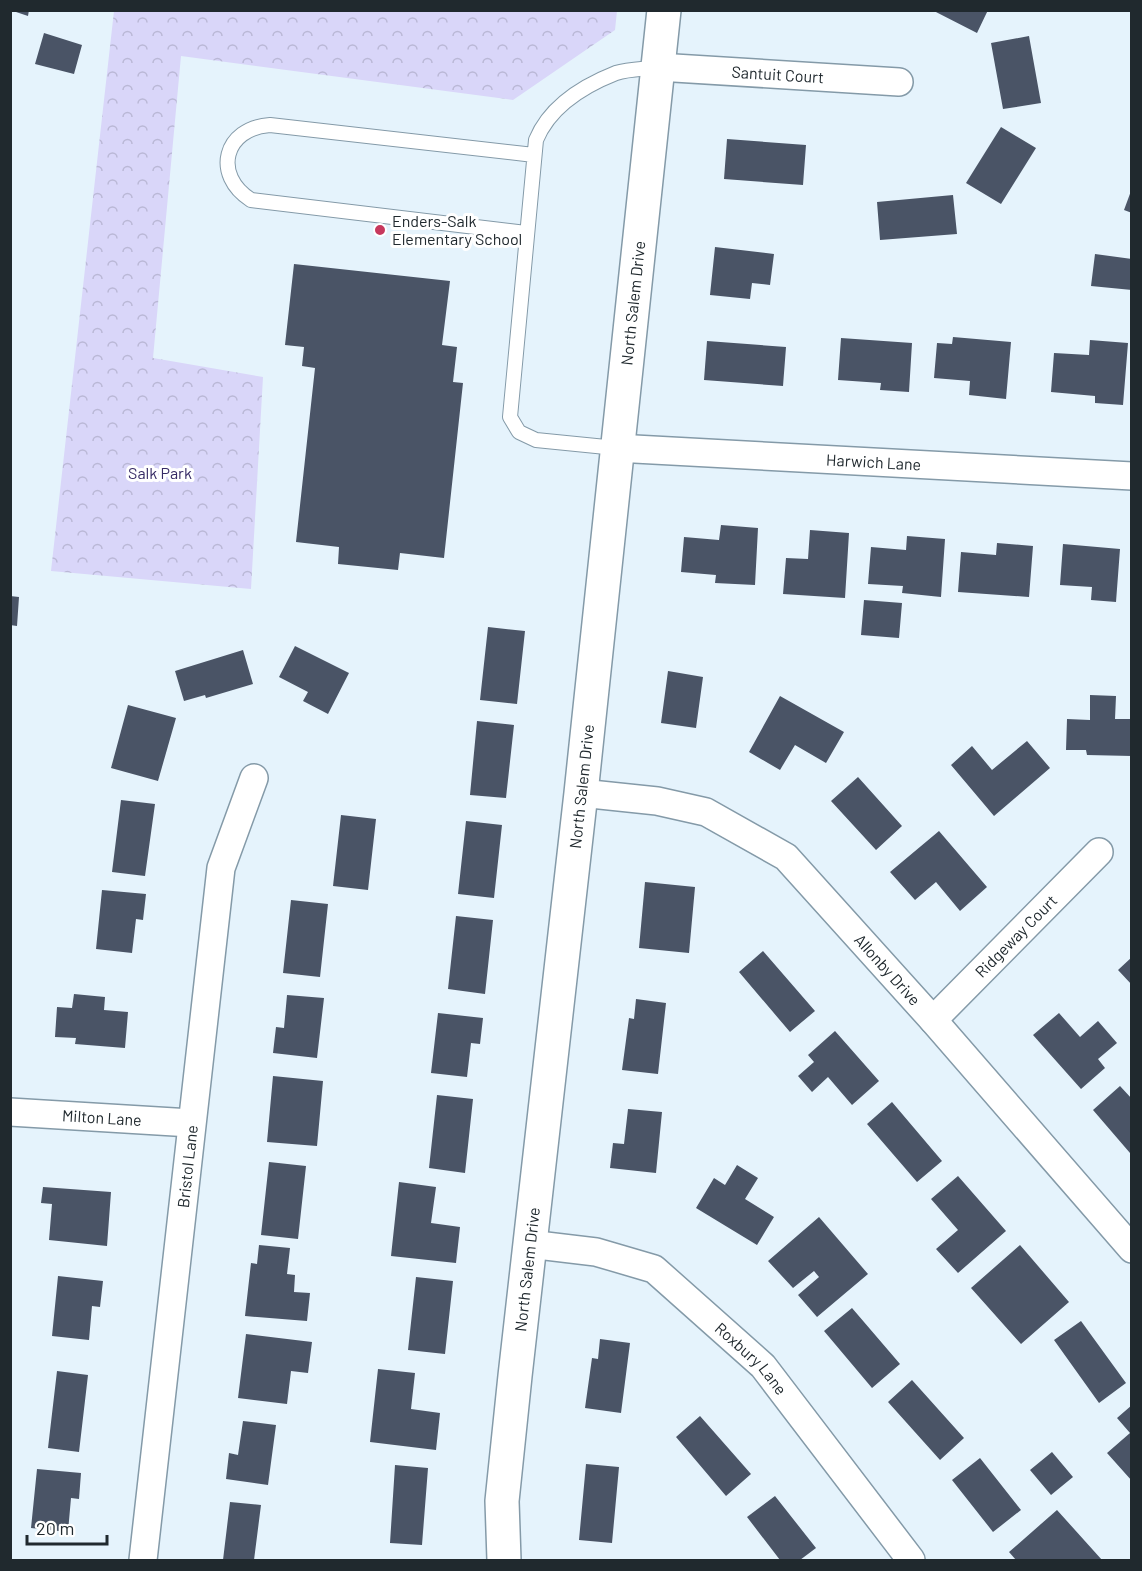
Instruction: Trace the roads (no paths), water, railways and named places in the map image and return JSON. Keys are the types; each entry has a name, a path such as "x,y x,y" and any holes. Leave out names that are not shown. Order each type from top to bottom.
{"street":[{"name":"North Salem Drive","path":"504,1560 502,1501 581,792 664,10"},
{"name":"Santuit Court","path":"658,66 899,82"},
{"name":"Harwich Lane","path":"616,448 1131,476"},
{"name":"Bristol Lane","path":"143,1560 221,868 254,778"},
{"name":"Allonby Drive","path":"581,792 657,801 706,812 786,857 933,1020 1131,1249"},
{"name":"Ridgeway Court","path":"933,1020 1099,852"},
{"name":"Milton Lane","path":"10,1112 191,1123"},
{"name":"Roxbury Lane","path":"529,1244 596,1252 654,1269 763,1366 911,1560"}],"lane":[{"path":"616,448 536,440 519,432 510,417 534,155 540,129 558,106 618,73 658,66"},
{"path":"526,233 251,200 236,186 230,174 227,158 243,132 250,128 270,125 534,155"}],"place":[{"name":"Enders-Salk Elementary School","path":"380,230"}],"park label":[{"name":"Salk Park","path":"160,473"}]}
